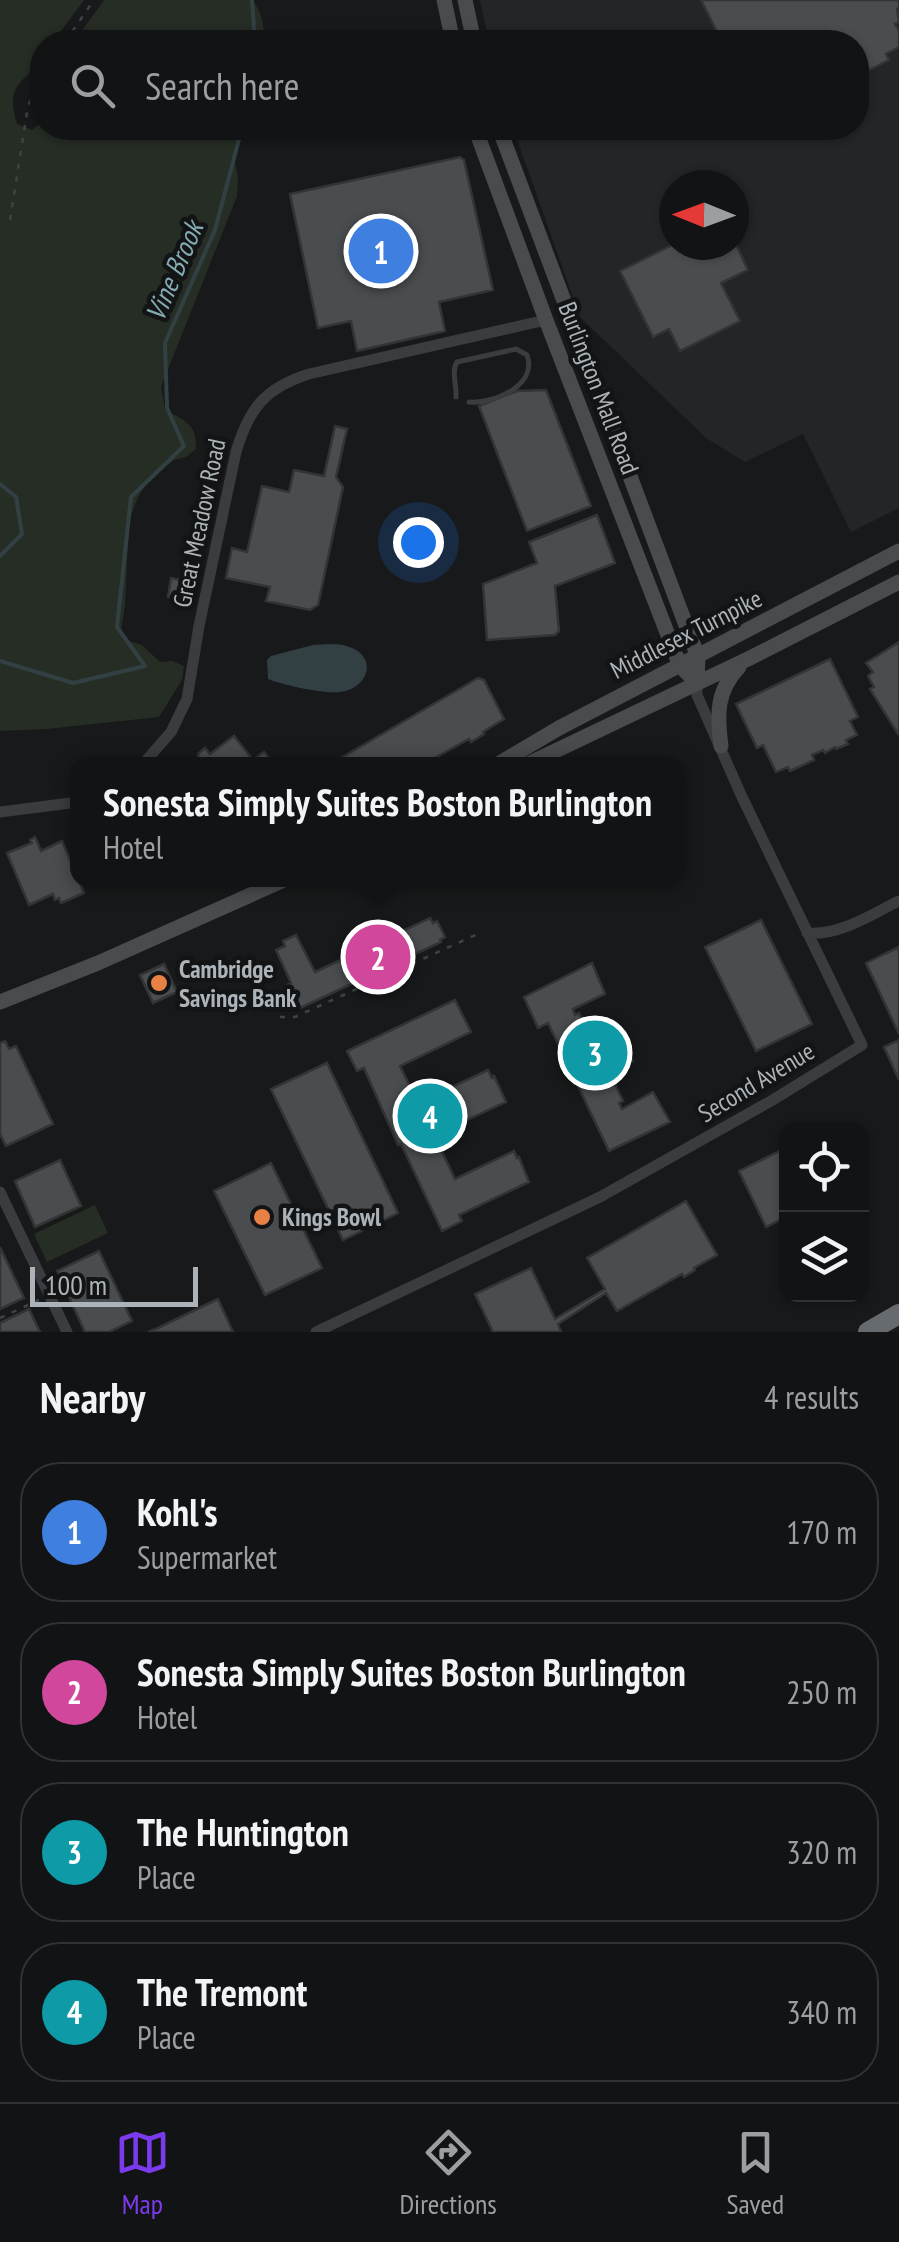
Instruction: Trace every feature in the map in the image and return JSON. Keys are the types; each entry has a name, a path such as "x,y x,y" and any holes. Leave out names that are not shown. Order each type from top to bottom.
{"highway":[{"path":"868,1332 899,1314"}],"main road":[{"path":"444,0 450,30"},
{"path":"464,0 471,30"},
{"name":"Burlington Mall Road","path":"480,140 680,666"},
{"name":"Burlington Mall Road","path":"502,140 698,657"},
{"path":"546,320 568,315"},
{"name":"Middlesex Turnpike","path":"510,757 899,551"},
{"name":"Middlesex Turnpike","path":"543,757 899,582"},
{"path":"697,684 698,657"},
{"path":"721,746 721,692 750,658"},
{"path":"680,666 697,684"},
{"path":"0,1002 268,887"}],"street":[{"name":"Great Meadow Road","path":"148,757 171,732 187,699 236,452 249,416 267,394 309,374 546,320"},
{"name":"Second Avenue","path":"316,1332 600,1197 862,1045 697,695 697,684"},
{"path":"0,812 70,803"},
{"path":"807,933 837,930 899,901"},
{"path":"0,1192 67,1331"}],"lane":[{"path":"456,398 454,368 458,362 516,349 527,355 530,366 520,386 469,402"}],"path":[{"path":"73,30 94,0"},
{"path":"10,220 30,102"},
{"path":"280,1017 295,1017 482,932"},
{"path":"0,1318 49,1295"}],"shaded area":[{"path":"0,0 84,0 62,30 30,30 30,72 17,86 13,107 17,124 30,129 30,140 240,140 234,158 237,196 161,387 165,409 192,428 196,449 174,460 147,483 129,521 121,630 129,641 142,645 160,662 184,666 182,680 159,717 0,731"},
{"path":"104,0 252,0 264,30 83,30"},
{"path":"480,0 899,0 899,508 851,532 803,434 745,462 706,438 580,317 517,140 869,140 869,30 486,30"},
{"path":"313,645 356,650 366,663 364,678 340,692 304,689 268,679 267,660 271,656"},
{"path":"95,1205 108,1233 47,1262 34,1234"}],"building":[{"path":"701,0 899,0 899,22 895,24 899,47 886,54 889,60 869,70 869,30 716,30"},
{"path":"460,157 464,160 493,290 439,302 445,331 357,351 351,321 318,328 290,194"},
{"path":"659,252 659,260 743,260 748,270 721,283 740,321 680,351 669,329 653,337 620,271"},
{"path":"546,390 591,506 527,531 479,406 517,391"},
{"path":"335,426 347,429 336,477 343,487 318,605 310,610 266,601 270,587 226,578 232,548 247,552 262,486 289,492 294,470 324,476"},
{"path":"597,515 615,563 555,586 559,631 555,635 487,640 483,584 537,563 529,542"},
{"path":"171,578 192,582 189,600 168,597"},
{"path":"899,642 898,734 870,689 874,687 868,676 873,672 866,663"},
{"path":"830,659 858,717 850,721 857,735 846,740 848,744 812,755 814,760 790,771 788,767 776,772 763,745 757,748 736,704"},
{"path":"478,678 484,680 504,719 471,742 469,739 437,757 343,757"},
{"path":"234,736 251,757 198,757 205,748 210,754"},
{"path":"35,837 41,851 62,841 70,860 70,887 81,887 84,893 61,903 53,894 29,905 7,853 32,843 30,840"},
{"path":"430,918 433,923 437,921 445,937 441,942 298,1009 276,950 285,946 283,941 296,935 315,972"},
{"path":"761,920 812,1024 756,1051 705,947"},
{"path":"899,947 899,1034 866,963"},
{"path":"592,963 605,994 573,1009 575,1015 579,1013 592,1038 588,1040 591,1045 615,1029 625,1044 633,1061 604,1072 607,1078 611,1076 623,1101 619,1103 622,1109 653,1092 670,1122 609,1151 548,1023 538,1028 524,997"},
{"name":"Cambridge Savings Bank","path":"164,964 177,992 153,1003 140,975"},
{"path":"455,1000 471,1032 400,1066 418,1103 488,1070 506,1102 434,1135 455,1179 514,1151 529,1182 459,1215 462,1221 442,1231 364,1068 357,1071 347,1051"},
{"path":"899,1040 899,1080 884,1047"},
{"path":"5,1041 9,1049 16,1046 53,1124 6,1146 0,1134 0,1043"},
{"path":"327,1063 398,1213 343,1240 271,1089"},
{"path":"779,1151 779,1220 766,1227 739,1171"},
{"path":"60,1160 81,1206 35,1227 15,1181"},
{"name":"Kings Bowl","path":"271,1163 322,1268 265,1295 214,1191"},
{"path":"686,1201 717,1255 695,1270 617,1311 606,1293 558,1324 561,1332 493,1332 475,1294 531,1268 555,1319 605,1289 587,1258"},
{"path":"0,1247 24,1298 0,1309"},
{"path":"99,1251 132,1321 109,1332 85,1332 57,1271"},
{"path":"218,1299 233,1332 148,1332 158,1328"},
{"path":"29,1309 40,1332 0,1332 0,1323"}],"waterway":[{"name":"Vine Brook","path":"252,0 254,30"},
{"name":"Vine Brook","path":"0,661 73,683 145,666 117,627 131,497 184,446 167,408 165,343 215,230 239,140"},
{"name":"Vine Brook","path":"0,484 16,497 22,534 0,556"}],"place":[{"name":"Kohl's","path":"381,251"},
{"name":"Sonesta Simply Suites Boston Burlington","path":"378,957"},
{"name":"Cambridge Savings Bank","path":"159,983"},
{"name":"The Huntington","path":"595,1053"},
{"name":"The Tremont","path":"430,1116"},
{"name":"Kings Bowl","path":"262,1217"}]}
